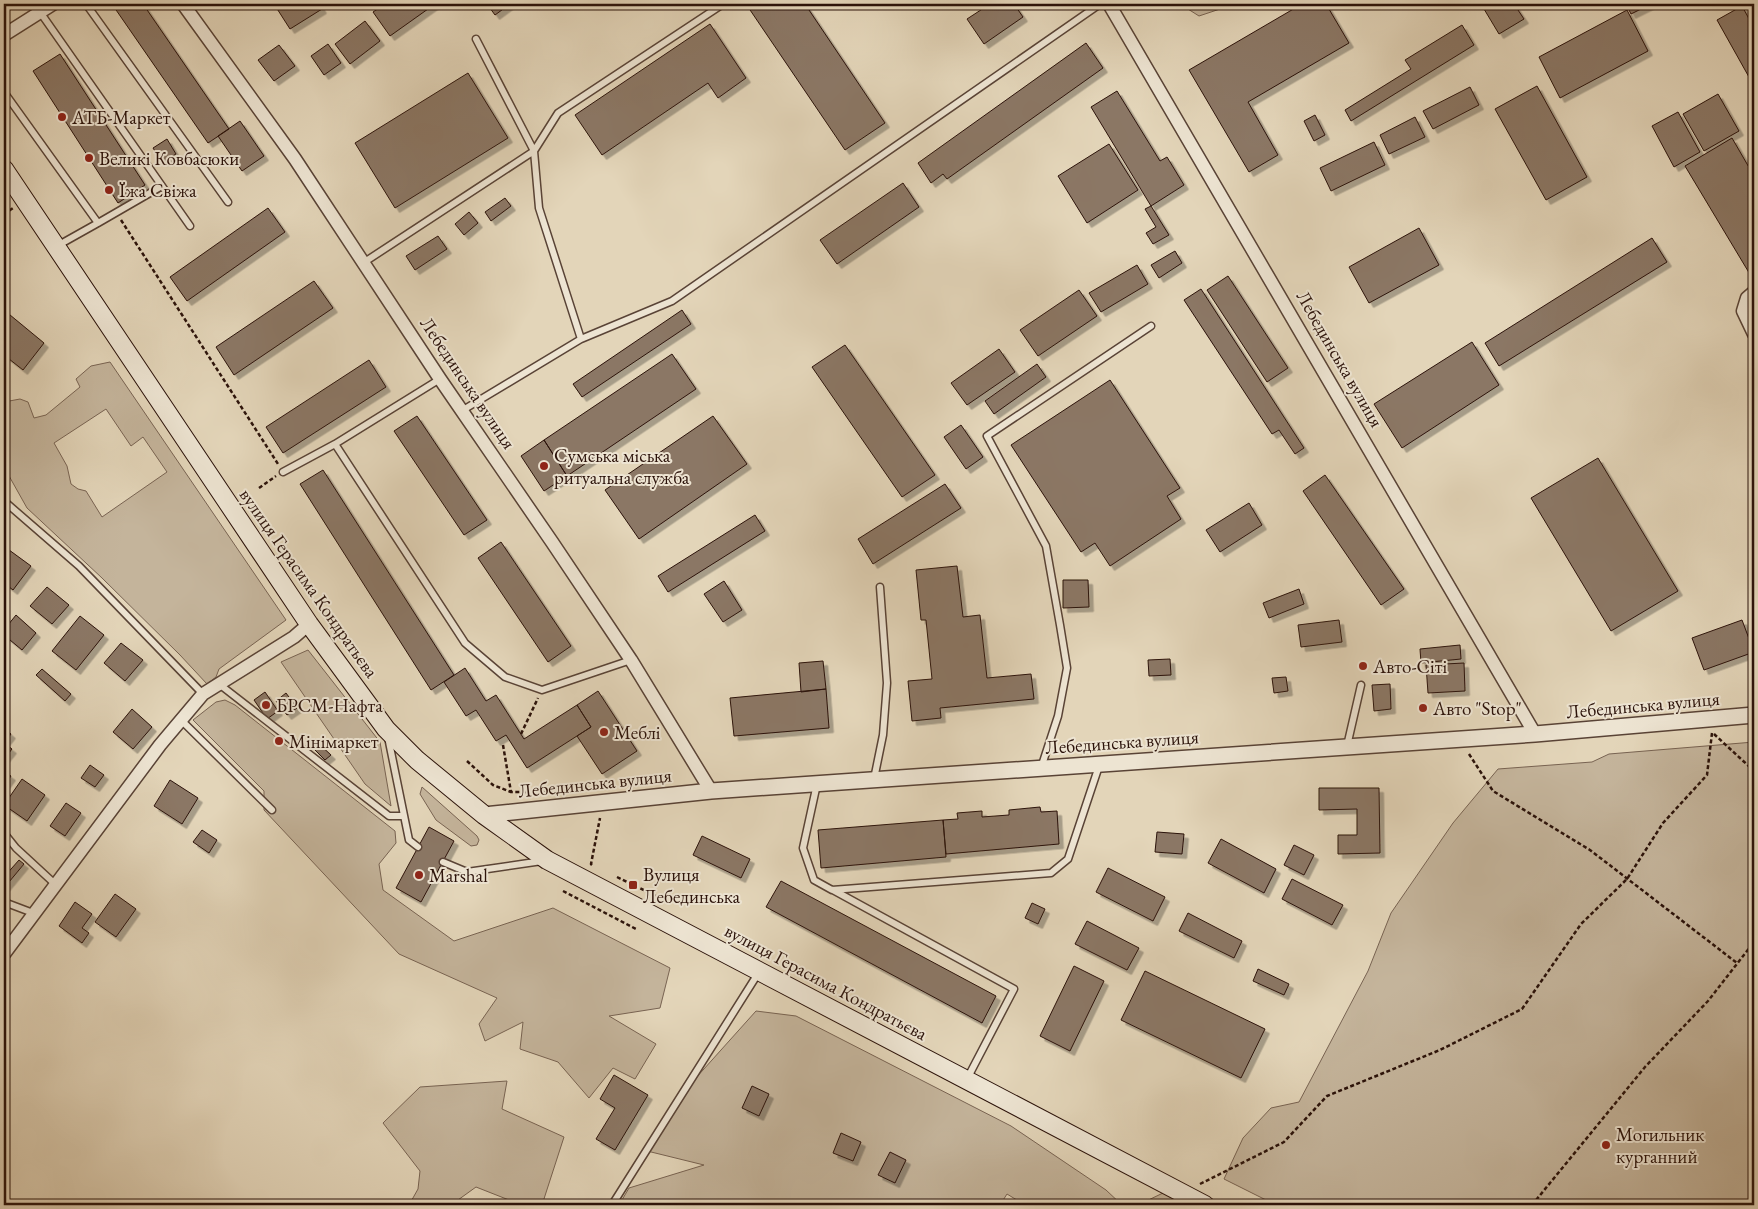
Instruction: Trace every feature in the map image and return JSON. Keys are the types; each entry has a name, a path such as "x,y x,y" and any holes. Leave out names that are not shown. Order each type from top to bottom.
{"main road":[{"name":"вулиця Герасима Кондратьєва","path":"4,169 309,624 386,729 417,760 484,815 547,860 1205,1205"}],"street":[{"path":"4,35 53,4"},
{"name":"Лебединська вулиця","path":"183,4 295,159 440,379 463,410 631,660 711,791"},
{"name":"Лебединська вулиця","path":"1110,4 1536,734"},
{"path":"1754,292 1746,298 1743,311 1754,334"},
{"path":"4,954 8,938 33,913 203,694 294,637 309,624"},
{"name":"Лебединська вулиця","path":"484,815 711,791 817,783 1459,738 1712,726 1754,715"}],"lane":[{"path":"86,4 228,202"},
{"path":"363,264 534,151 558,113 723,4"},
{"path":"463,410 581,339 672,301 1100,4"},
{"path":"40,12 190,226"},
{"path":"476,39 534,151 539,208 581,339"},
{"path":"4,92 98,223"},
{"path":"56,247 162,186"},
{"path":"1041,768 1058,716 1067,668 1046,546 987,436 1151,326"},
{"path":"283,472 335,444 440,379"},
{"path":"335,444 465,644 505,677 542,690 631,660"},
{"path":"4,502 79,566 203,694"},
{"path":"874,779 883,735 888,683 880,587"},
{"path":"219,684 389,816 403,816"},
{"path":"1346,747 1362,685"},
{"path":"182,720 272,810"},
{"path":"386,729 409,840 418,847"},
{"path":"832,890 1051,873 1068,859 1099,764"},
{"path":"817,783 802,848 814,880 1014,989 967,1080"},
{"path":"4,834 16,848 55,884"},
{"path":"443,862 467,872 547,860"},
{"path":"4,902 33,913"},
{"path":"612,1205 759,971"}],"path":[{"path":"116,212 283,472 259,488"},
{"path":"521,734 542,690"},
{"path":"1712,726 1754,771"},
{"path":"1184,1193 1284,1142 1327,1096 1440,1050 1522,1009 1581,924 1627,879 1663,823 1707,775 1712,726"},
{"path":"1459,738 1493,791 1590,850 1737,963"},
{"path":"503,745 511,792"},
{"path":"467,761 493,785 511,792 559,791"},
{"path":"599,868 591,864 600,818"},
{"path":"616,876 660,898"},
{"path":"564,892 636,929"},
{"path":"1532,1205 1646,1067 1708,1001 1754,942"}],"shaded area":[{"path":"1180,4 1235,4 1199,16"},
{"path":"110,362 286,620 219,669 216,677 207,684 102,578 27,508 4,467 4,402 20,399 28,402 34,418 46,415 80,387 76,379 91,366","holes":["106,409 131,446 143,437 167,472 102,517 86,491 78,489 71,484 67,466 54,443"]},
{"path":"308,650 380,742 391,806 365,784 281,662"},
{"path":"225,700 235,705 395,831 396,843 379,864 383,890 454,941 553,908 670,968 660,1008 609,1016 656,1044 635,1079 613,1068 589,1098 558,1062 520,1049 523,1022 485,1041 479,1024 497,998 399,954 264,810 264,791 193,720 216,702"},
{"path":"1754,742 1754,1205 1276,1205 1224,1179 1243,1138 1271,1108 1299,1102 1368,971 1391,913 1453,823 1498,769 1592,762 1609,754"},
{"path":"422,787 477,836 479,840 477,845 471,846 436,820 420,794"},
{"path":"756,1011 796,1016 1011,1126 1106,1190 1122,1205 1025,1205 1007,1194 1000,1205 619,1205 629,1188 704,1165 643,1150 677,1099"},
{"path":"507,1081 502,1109 564,1137 542,1205 509,1200 476,1187 451,1205 409,1205 418,1189 420,1171 383,1123 420,1087"},
{"path":"1163,1193 1187,1205 1138,1205"}],"building":[{"path":"119,4 143,4 229,129 208,143 114,7"},
{"path":"274,4 319,4 322,9 290,29"},
{"path":"385,4 435,4 390,36 373,12"},
{"path":"487,4 510,4 495,15"},
{"path":"746,4 805,4 885,123 845,150"},
{"path":"990,4 1014,4 1023,17 984,44 967,19"},
{"path":"1302,4 1326,4 1349,43 1248,102 1278,155 1249,172 1189,70"},
{"path":"1481,4 1514,4 1524,19 1499,34"},
{"path":"1626,4 1651,4 1631,14"},
{"path":"1742,6 1754,28 1754,86 1717,20"},
{"path":"1627,10 1648,51 1560,98 1539,57"},
{"path":"365,21 380,41 350,64 335,44"},
{"path":"710,24 746,78 718,98 708,83 602,155 575,115"},
{"path":"1462,25 1474,45 1351,121 1345,110 1411,69 1405,60"},
{"path":"1086,43 1103,68 947,179 943,174 931,183 918,163"},
{"path":"328,44 341,63 324,75 311,56"},
{"path":"279,45 295,66 274,81 258,60"},
{"path":"60,54 145,185 118,203 33,71"},
{"path":"468,73 508,138 395,208 355,143"},
{"path":"1537,86 1587,177 1546,200 1495,109"},
{"path":"1470,87 1479,105 1433,129 1423,111"},
{"path":"1117,91 1160,161 1167,157 1184,185 1151,206 1091,107"},
{"path":"1718,94 1739,131 1704,151 1683,114"},
{"path":"1678,112 1700,152 1674,167 1652,126"},
{"path":"1315,115 1325,135 1314,141 1304,121"},
{"path":"1415,117 1425,137 1389,154 1380,135"},
{"path":"240,121 264,156 242,171 218,136"},
{"path":"1732,138 1754,176 1754,274 1751,276 1685,166"},
{"path":"167,139 176,154 162,162 153,148"},
{"path":"1374,142 1385,165 1331,191 1320,168"},
{"path":"1109,144 1138,190 1087,223 1058,176"},
{"path":"903,183 919,207 837,264 820,240"},
{"path":"505,198 511,206 491,221 485,212"},
{"path":"1151,206 1169,235 1153,244 1146,233 1156,227 1145,209"},
{"path":"268,208 285,232 187,301 170,277"},
{"path":"469,212 478,223 464,235 455,224"},
{"path":"1419,228 1439,265 1369,303 1349,267"},
{"path":"438,236 447,249 415,270 406,256"},
{"path":"1652,238 1667,262 1499,366 1485,343"},
{"path":"1175,251 1182,263 1159,278 1151,265"},
{"path":"1137,265 1148,284 1101,312 1089,293"},
{"path":"1228,276 1288,368 1267,382 1207,290"},
{"path":"314,281 333,308 234,375 216,347"},
{"path":"1201,289 1304,448 1295,454 1279,430 1272,434 1184,300"},
{"path":"1079,290 1097,316 1038,356 1020,330"},
{"path":"4,310 44,343 23,370 4,355"},
{"path":"682,310 691,324 582,397 573,384"},
{"path":"1472,342 1499,385 1402,448 1374,404"},
{"path":"845,345 935,475 902,497 812,367"},
{"path":"999,349 1015,372 967,405 951,383"},
{"path":"672,354 696,389 567,476 544,440"},
{"path":"369,360 386,387 283,453 266,427"},
{"path":"1037,364 1046,377 994,414 985,401"},
{"path":"1110,380 1180,488 1167,496 1181,519 1110,566 1095,543 1081,552 1011,445"},
{"path":"417,416 487,520 464,535 394,431"},
{"path":"713,416 747,464 639,539 605,490"},
{"path":"961,425 983,457 966,469 944,437"},
{"name":"Сумська міська ритуальна служба","path":"544,440 567,476 544,491 521,456"},
{"path":"1598,458 1678,591 1611,631 1531,498"},
{"path":"323,470 454,675 431,690 300,484"},
{"path":"1325,475 1404,589 1381,605 1303,491"},
{"path":"945,484 961,508 873,564 858,539"},
{"path":"1249,503 1262,525 1220,552 1206,530"},
{"path":"755,515 765,531 668,592 658,576"},
{"path":"501,542 571,646 548,662 478,558"},
{"path":"5,547 31,566 13,590 4,583"},
{"path":"957,566 963,617 980,615 987,678 1031,674 1034,699 940,708 941,718 912,721 908,681 932,679 926,620 921,620 916,570"},
{"path":"1063,580 1088,580 1089,607 1063,608"},
{"path":"724,581 742,610 723,622 704,594"},
{"path":"47,587 69,605 52,624 30,606"},
{"path":"1299,589 1304,604 1269,618 1263,603"},
{"path":"16,615 36,633 22,650 4,635 4,630"},
{"path":"80,616 104,635 76,670 52,651"},
{"path":"1339,620 1342,642 1301,647 1298,625"},
{"path":"1742,620 1754,652 1704,670 1692,638"},
{"path":"121,643 143,660 125,681 104,663"},
{"path":"1460,645 1461,659 1421,663 1420,649"},
{"path":"1170,659 1171,675 1149,676 1148,660"},
{"path":"823,661 826,689 801,692 799,663"},
{"path":"1464,663 1465,691 1428,693 1426,665"},
{"path":"465,668 486,701 496,695 524,739 577,705 591,727 527,768 506,735 496,741 476,710 466,716 444,682"},
{"path":"42,669 71,694 65,701 36,675"},
{"path":"1286,677 1288,691 1274,693 1272,678"},
{"path":"1390,684 1391,709 1374,711 1372,685"},
{"path":"826,689 829,728 734,736 730,698"},
{"name":"Меблі","path":"598,691 637,751 602,774 577,736 591,727 577,705"},
{"name":"БРСМ-Нафта","path":"265,692 278,711 267,719 254,700"},
{"path":"286,693 297,708 287,715 276,701"},
{"path":"132,709 152,727 133,749 113,732"},
{"path":"4,728 11,734 4,743"},
{"path":"4,743 12,749 4,759"},
{"path":"319,744 331,755 325,760 314,749"},
{"path":"90,765 104,775 95,787 81,778"},
{"path":"4,771 11,776 4,786"},
{"path":"22,779 45,795 27,821 4,805"},
{"path":"170,780 198,798 182,824 154,806"},
{"path":"1319,788 1379,788 1380,853 1338,854 1338,835 1357,835 1357,809 1319,810"},
{"path":"66,803 81,813 65,836 50,826"},
{"path":"1040,807 1041,812 1057,811 1059,844 946,854 943,820 958,819 957,813 982,811 982,817 1009,815 1009,810"},
{"path":"943,820 946,857 821,868 818,830"},
{"name":"Marshal","path":"429,827 454,841 421,902 396,888"},
{"path":"202,830 217,840 209,853 193,842"},
{"path":"1157,832 1184,834 1182,854 1155,852"},
{"path":"702,836 750,859 741,878 693,855"},
{"path":"1221,839 1276,869 1264,893 1208,863"},
{"path":"1294,845 1314,855 1304,875 1284,865"},
{"path":"19,860 24,864 4,888 4,877"},
{"path":"1108,868 1165,897 1153,921 1096,892"},
{"path":"1292,879 1343,905 1332,925 1282,899"},
{"path":"781,881 996,996 982,1023 766,907"},
{"path":"115,894 136,909 116,937 95,922"},
{"path":"75,902 92,914 82,928 89,933 82,943 59,926"},
{"path":"1032,903 1045,909 1038,924 1025,918"},
{"path":"1188,913 1242,941 1234,958 1179,931"},
{"path":"1087,921 1139,948 1127,970 1075,944"},
{"path":"1074,966 1104,981 1070,1051 1040,1036"},
{"path":"1258,969 1289,984 1284,995 1253,981"},
{"path":"1145,971 1265,1029 1241,1078 1121,1020"},
{"path":"614,1075 648,1095 615,1150 596,1139 615,1108 600,1099"},
{"path":"752,1086 769,1094 759,1116 742,1108"},
{"path":"841,1133 861,1142 853,1161 833,1153"},
{"path":"890,1152 906,1160 895,1183 878,1175"}],"place":[{"name":"АТБ-Маркет","path":"62,117"},
{"name":"Великі Ковбасюки","path":"89,158"},
{"name":"Їжа Свіжа","path":"109,190"},
{"name":"Сумська міська ритуальна служба","path":"544,466"},
{"name":"Авто-Сіті","path":"1363,666"},
{"name":"БРСМ-Нафта","path":"266,705"},
{"name":"Авто \"Stop\"","path":"1423,708"},
{"name":"Меблі","path":"604,732"},
{"name":"Мінімаркет","path":"279,741"},
{"name":"Marshal","path":"419,875"},
{"name":"Вулиця Лебединська","path":"633,885"},
{"name":"Могильник курганний","path":"1606,1145"}]}
